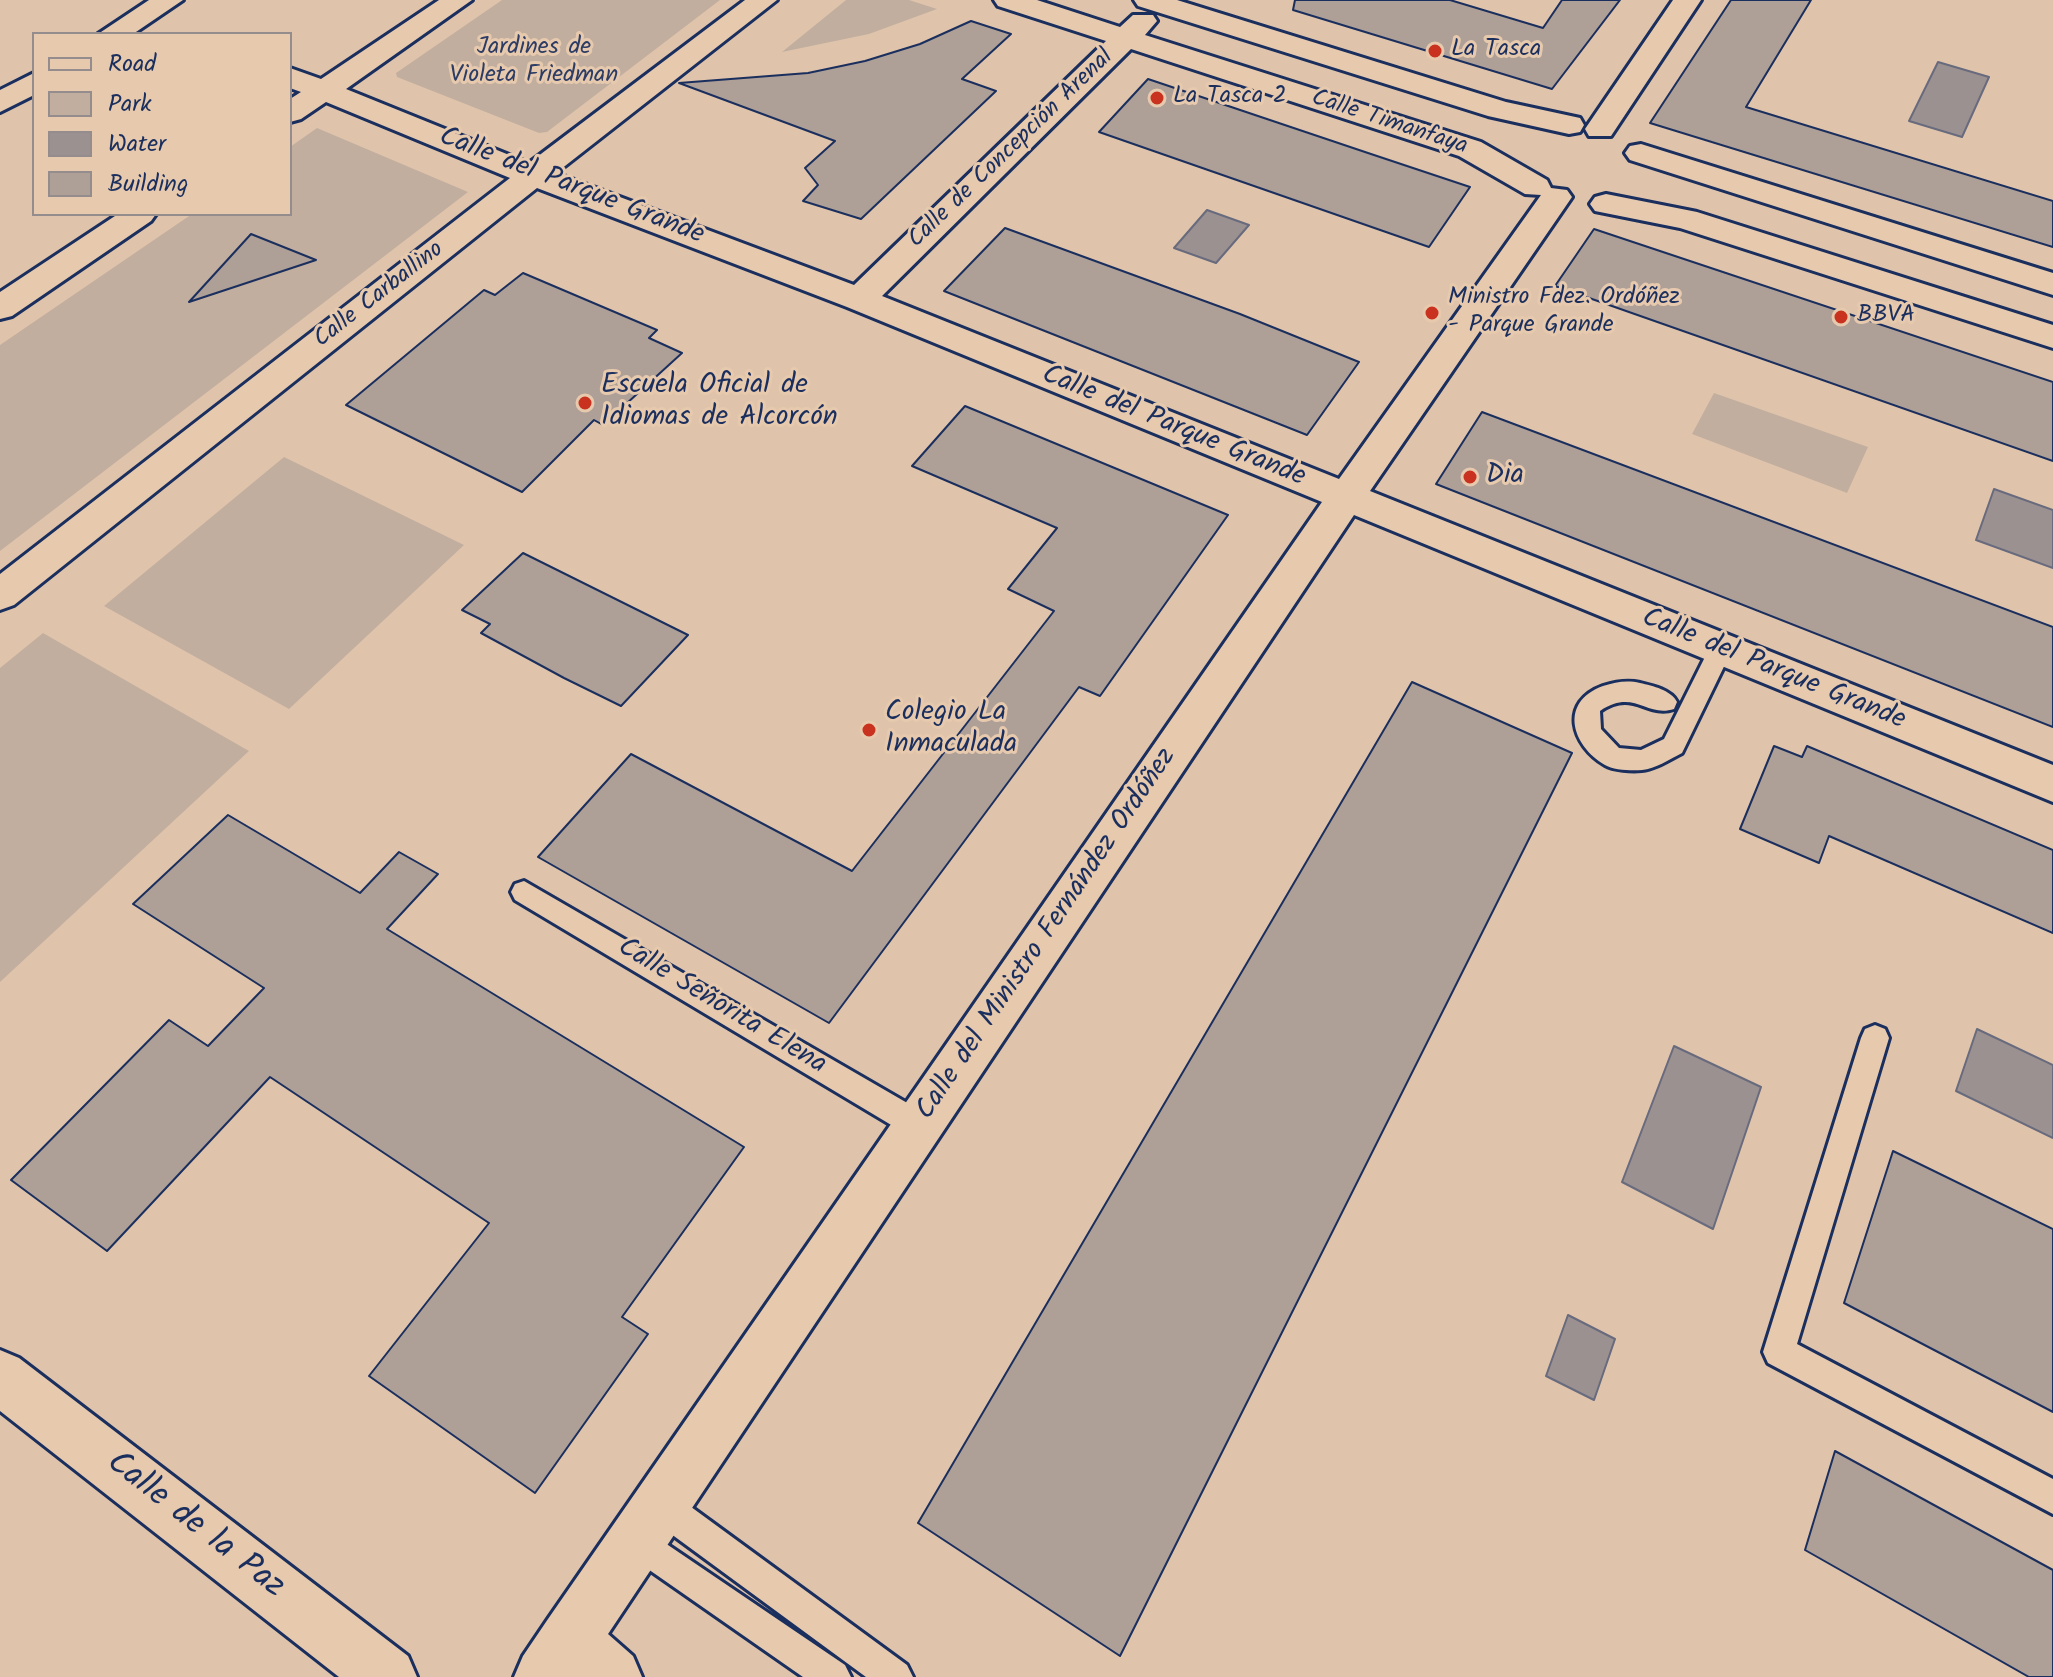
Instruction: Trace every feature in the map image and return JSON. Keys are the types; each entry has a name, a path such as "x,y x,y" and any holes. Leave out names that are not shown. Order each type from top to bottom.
{"street":[{"path":"292,112 458,0"},
{"name":"Calle Carballino","path":"0,595 763,0"},
{"name":"Calle Timanfaya","path":"1008,0 1470,149 1546,192"},
{"path":"1606,204 1641,191 1649,179 1649,166 1641,153 1624,139 1600,129 1687,0"},
{"name":"Calle Timanfaya","path":"1157,1 1499,110 1600,129"},
{"name":"Calle de Concepción Arenal","path":"859,299 1125,39 1157,1"},
{"path":"116,32 140,17 169,14"},
{"name":"Calle del Parque Grande","path":"292,78 859,299 2053,784"},
{"path":"0,103 32,83"},
{"path":"1569,125 1543,129 1524,139 1515,154 1519,171 1546,192 1686,219 2053,337"},
{"path":"1641,153 2053,284"},
{"name":"Calle del Ministro Fernández Ordóñez","path":"556,1659 1345,499 1546,192"},
{"path":"0,308 137,216"},
{"name":"Calle de la Paz","path":"0,1377 387,1677"},
{"path":"556,1659 612,1677"}],"lane":[{"path":"1665,702 1638,690 1608,692 1587,707 1589,733 1613,758 1643,760 1673,746 1720,650"},
{"name":"Calle Señorita Elena","path":"524,892 918,1125"},
{"path":"1875,1038 1779,1352 2053,1497"},
{"path":"649,1523 833,1677"},
{"path":"649,1523 895,1677"}],"green space":[{"name":"Jardines de Violeta Friedman","path":"502,0 720,0 547,132 539,133 397,77 396,73"},
{"path":"846,0 909,0 937,9 869,34 782,52"},
{"path":"317,128 468,192 0,551 0,345 189,216 292,216 292,146"},
{"path":"1714,393 1868,447 1847,493 1692,434"},
{"path":"284,457 464,545 289,709 104,606"},
{"path":"43,633 249,751 0,982 0,668"}],"water":[{"path":"1938,62 1989,77 1962,137 1909,121"},
{"path":"1207,210 1249,225 1216,263 1174,248"},
{"path":"1994,489 2053,510 2053,568 1976,540"},
{"path":"1977,1029 2053,1065 2053,1138 1956,1091"},
{"path":"1674,1046 1761,1087 1713,1229 1622,1182"},
{"path":"1568,1315 1615,1339 1594,1400 1546,1376"}],"building":[{"path":"1295,0 1450,0 1543,28 1562,0 1620,0 1552,89 1293,10"},
{"path":"1731,0 1811,0 1746,107 2053,201 2053,247 1650,123"},
{"path":"971,21 1011,34 962,79 996,91 861,219 803,201 818,185 805,168 835,141 679,83 808,73 865,61 920,44"},
{"path":"1148,79 1470,187 1429,247 1099,132"},
{"path":"1005,228 1240,314 1359,362 1307,435 944,291"},
{"path":"1594,229 2053,382 2053,461 1555,286"},
{"path":"251,234 316,260 189,302"},
{"path":"523,273 657,330 649,338 682,353 603,425 594,420 522,492 346,405 484,290 495,295"},
{"path":"965,406 1228,515 1100,696 1079,687 829,1023 538,857 631,754 852,871 1054,611 1008,589 1057,528 912,466"},
{"path":"1482,412 2053,627 2053,727 1436,484"},
{"path":"523,553 688,635 621,706 564,678 481,633 490,624 462,610"},
{"path":"1412,682 1572,753 1120,1656 918,1523"},
{"path":"1774,746 1802,757 1807,746 2053,850 2053,933 1829,836 1819,863 1740,829"},
{"path":"228,815 360,893 399,852 438,874 387,929 744,1147 622,1317 648,1334 535,1493 369,1376 489,1223 270,1077 107,1251 11,1180 169,1020 208,1046 264,988 133,904"},
{"path":"1893,1151 2053,1229 2053,1412 1844,1303"},
{"path":"1835,1451 2053,1570 2053,1677 2029,1677 1805,1550"}],"place":[{"name":"La Tasca","path":"1435,51"},
{"name":"La Tasca 2","path":"1157,98"},
{"name":"Ministro Fdez. Ordóñez - Parque Grande","path":"1432,313"},
{"name":"BBVA","path":"1841,317"},
{"name":"Escuela Oficial de Idiomas de Alcorcón","path":"585,403"},
{"name":"Dia","path":"1470,477"},
{"name":"Colegio La Inmaculada","path":"869,730"}]}
